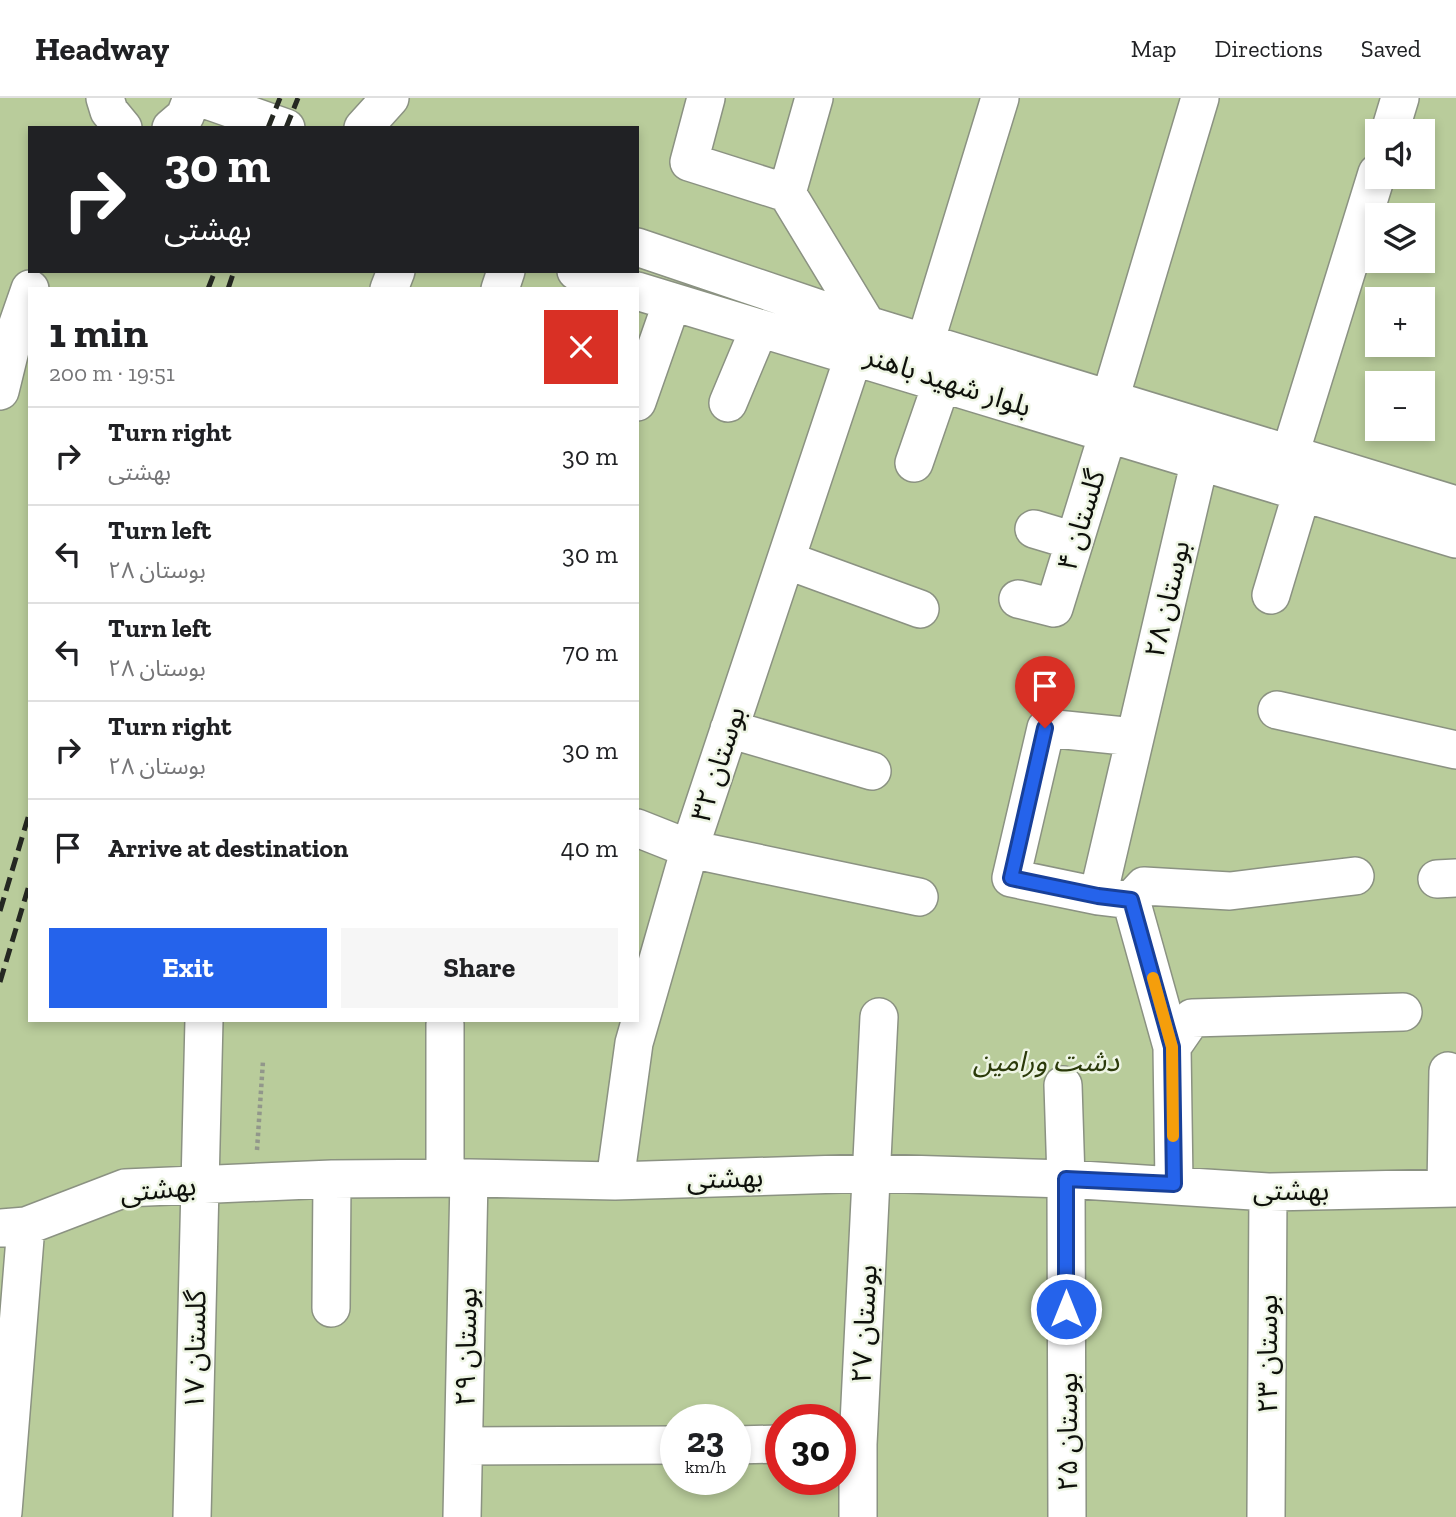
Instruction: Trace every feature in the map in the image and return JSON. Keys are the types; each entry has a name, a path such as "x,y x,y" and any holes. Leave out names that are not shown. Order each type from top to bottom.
{"street":[{"path":"105,98 109,111 121,126"},
{"path":"173,126 185,116 192,98"},
{"path":"201,98 280,126"},
{"path":"365,126 390,98"},
{"path":"706,98 689,162 787,193"},
{"path":"814,98 787,193 860,340"},
{"path":"925,343 1000,98"},
{"name":"گلستان ۴","path":"1018,599 1054,608 1200,98"},
{"path":"1394,119 1400,98"},
{"path":"1290,454 1372,189"},
{"path":"639,248 860,340"},
{"path":"582,273 625,287"},
{"path":"639,292 759,329 860,340"},
{"path":"0,391 13,338 28,295"},
{"path":"639,396 671,302"},
{"path":"728,403 759,329"},
{"name":"بلوار شهید باهنر","path":"860,340 925,343 1109,416 1200,460 1456,539"},
{"name":"بلوار شهید باهنر","path":"860,340 942,382 1290,454 1456,505"},
{"name":"بوستان ۳۲","path":"615,1181 634,1043 690,849 860,340"},
{"path":"914,463 942,382"},
{"name":"بوستان ۲۸","path":"1174,1184 1172,1047 1115,898 1134,737 1200,460"},
{"path":"1271,596 1302,492"},
{"path":"1034,529 1074,541"},
{"path":"786,560 920,609"},
{"path":"1277,710 1456,750"},
{"path":"1134,737 1045,728 1011,878 1115,898 1144,886 1230,891 1355,876"},
{"path":"730,729 872,771"},
{"path":"639,829 690,849 919,897"},
{"path":"1172,1047 1192,1018 1403,1012"},
{"name":"بوستان ۲۷","path":"853,1404 873,1173 879,1017"},
{"name":"گلستان ۱۷","path":"192,1517 204,1022"},
{"name":"بوستان ۲۹","path":"445,1024 457,1178 465,1446 462,1517"},
{"path":"1448,1071 1451,1188"},
{"name":"بوستان ۲۵","path":"1063,1085 1066,1179 1067,1517"},
{"name":"بهشتی","path":"13,1227 125,1188 332,1179 615,1181 873,1173 1174,1184 1268,1192 1451,1188"},
{"path":"331,1308 332,1179"},
{"name":"بوستان ۲۳","path":"1266,1517 1268,1192"},
{"path":"3,1512 13,1227"},
{"path":"465,1446 660,1445"},
{"name":"بوستان ۲۷","path":"855,1495 858,1517"}],"path":[{"path":"255,1182 263,1061"}],"green space":[{"name":"دشت ورامین","path":"0,98 1456,98 1456,1517 0,1517"}],"railway":[{"path":"269,126 280,98"},
{"path":"287,126 298,98"},
{"path":"209,287 214,273"},
{"path":"229,287 233,273"},
{"path":"0,911 28,818"},
{"path":"0,982 28,889"}],"slow traffic":[{"path":"1153,978 1172,1047 1173,1136"}],"route":[{"path":"1045,728 1011,878 1131,900 1172,1047 1174,1184 1066,1179 1066,1309"}]}
